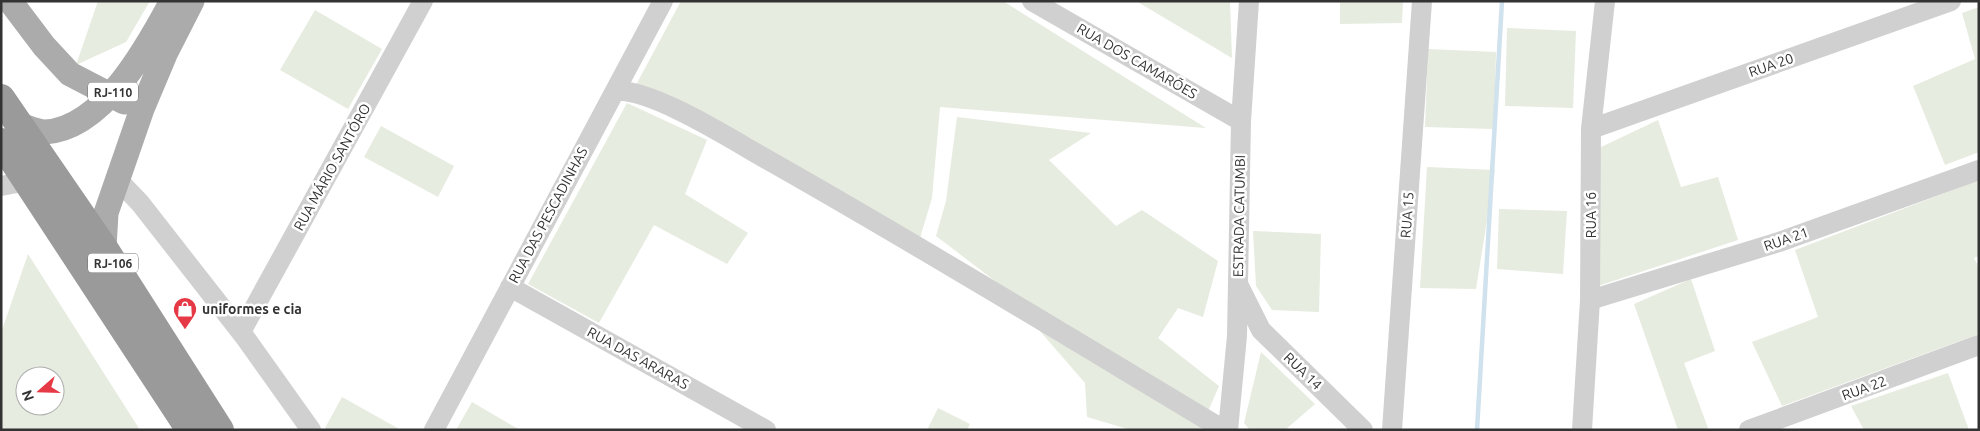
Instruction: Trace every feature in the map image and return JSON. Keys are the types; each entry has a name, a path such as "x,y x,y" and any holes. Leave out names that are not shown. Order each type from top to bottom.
{"highway":[{"name":"RJ-106","path":"1,98 10,133 28,181 190,430"},
{"name":"RJ-106","path":"10,133 104,248 220,430"}],"main road":[{"path":"10,1 44,46 70,74 110,96 142,109"},
{"name":"RJ-110","path":"10,133 44,132 66,128 80,121 110,96 179,6"},
{"name":"RJ-110","path":"104,248 106,213 142,109 166,52 179,6"}],"street":[{"name":"RUA MÁRIO SANTÓRO","path":"241,332 423,1"},
{"name":"RUA DAS PESCADINHAS","path":"434,430 662,1"},
{"name":"RUA DOS CAMARÕES","path":"1032,1 1241,121"},
{"name":"ESTRADA CATUMBI","path":"1228,430 1237,336 1241,121 1249,1"},
{"name":"RUA 15","path":"1393,420 1422,1"},
{"name":"RUA 16","path":"1582,430 1590,300 1591,129 1605,1"},
{"name":"RUA 20","path":"1591,129 1951,1"},
{"path":"615,91 623,90 661,102 701,122 843,202 1224,430"},
{"name":"RUA 21","path":"1590,300 1779,242 1979,170"},
{"path":"117,179 140,203 241,332 311,430"},
{"path":"1,186 28,181"},
{"name":"RUA 14","path":"1237,282 1262,330 1361,428"},
{"name":"RUA DAS ARARAS","path":"510,287 766,430"},
{"path":"1237,336 1262,330"},
{"name":"RUA 22","path":"1749,430 1979,346"},
{"path":"1361,428 1393,420"}],"shaded area":[{"path":"98,1 150,1 126,42 76,65"},
{"path":"681,1 1003,1 1206,128 940,107 932,198 920,238 636,85"},
{"path":"1136,1 1230,1 1232,58"},
{"path":"1340,1 1403,1 1402,23 1340,24"},
{"path":"1979,7 1979,152 1945,165 1913,86 1975,59 1962,13"},
{"path":"315,10 382,49 348,109 280,70"},
{"path":"1507,28 1576,31 1573,108 1505,106"},
{"path":"1428,49 1496,52 1494,129 1425,127"},
{"path":"627,103 707,140 685,194 748,233 727,264 654,225 599,323 528,284"},
{"path":"957,117 1091,133 1049,160 1116,226 1142,210 1218,261 1203,317 1178,308 1158,338 1219,386 1200,430 1131,430 1087,417 1085,383 999,284 936,236 946,201"},
{"path":"1658,120 1681,187 1718,177 1738,240 1598,286 1599,148"},
{"path":"381,126 454,166 438,197 364,157"},
{"path":"1427,167 1495,170 1476,289 1420,288"},
{"path":"1979,180 1979,256 1974,258 1979,268 1979,334 1782,406 1752,342 1818,317 1795,250"},
{"path":"1499,209 1567,211 1563,274 1497,269"},
{"path":"1253,231 1321,234 1319,312 1272,310 1256,286"},
{"path":"28,254 140,430 1,430 1,333"},
{"path":"1691,279 1715,351 1684,363 1708,428 1705,430 1678,430 1634,304"},
{"path":"1261,352 1315,404 1285,430 1250,430 1244,423"},
{"path":"1948,373 1969,430 1864,430 1851,406"},
{"path":"342,397 401,430 326,430 325,428"},
{"path":"472,402 520,430 456,430"},
{"path":"938,408 970,424 967,430 927,430"}],"waterway":[{"path":"1477,430 1502,1"}],"place":[{"name":"uniformes e cia","path":"185,330"}]}
